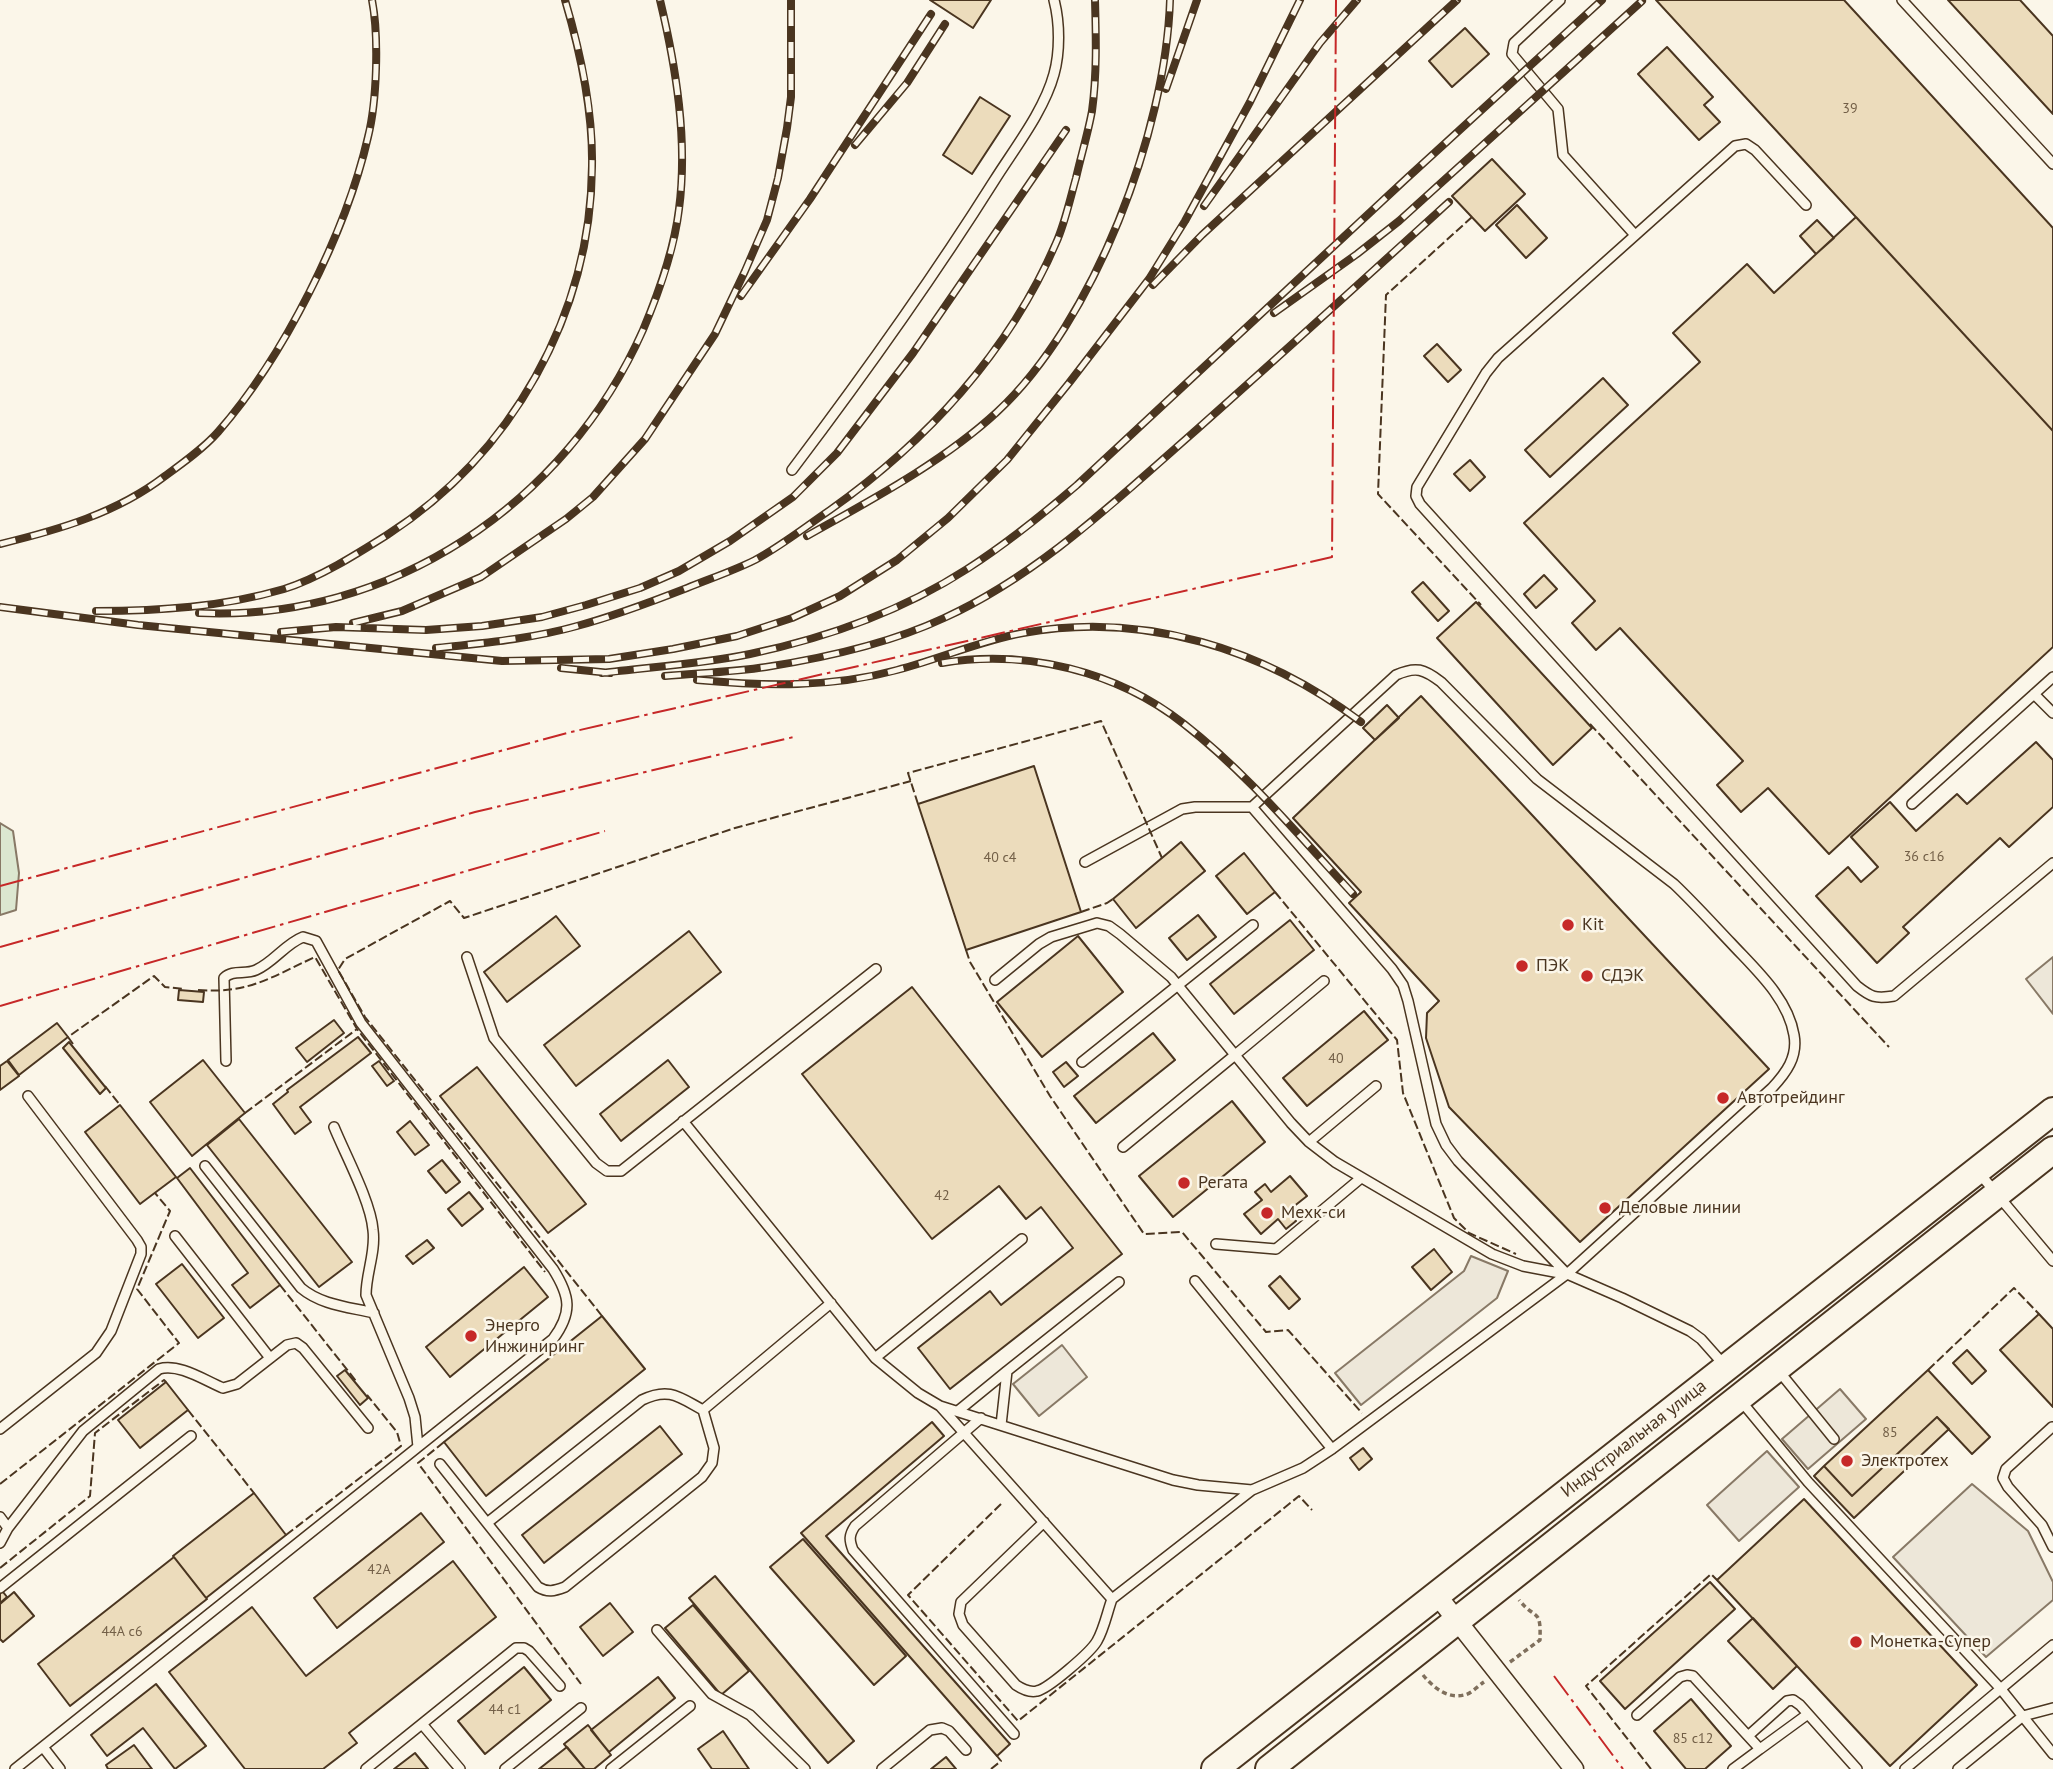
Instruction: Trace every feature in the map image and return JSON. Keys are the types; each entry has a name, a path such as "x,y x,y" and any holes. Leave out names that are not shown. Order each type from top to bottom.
{"main road":[{"name":"Индустриальная улица","path":"1215,1769 2053,1111"},
{"name":"Индустриальная улица","path":"1269,1769 2053,1150"}],"street":[{"path":"1436,1594 1574,1769"}],"lane":[{"path":"792,470 942,262 1041,106 1054,75 1058,46 1054,0"},
{"path":"1560,0 1514,43 1512,54 1558,108 1563,155 1635,235"},
{"path":"1902,0 2053,164"},
{"path":"1806,205 1755,150 1746,144 1735,146 1498,358 1486,373 1417,488 1416,496 1420,504 1857,986 1871,997 1894,996 2053,863"},
{"path":"1044,1522 961,1602 959,1614 962,1625 1016,1685 1035,1692 1045,1688 1089,1652 1097,1641 1112,1599 1252,1490 1303,1468 1332,1449 1567,1274 1786,1074 1793,1059 1795,1038 1791,1022 1780,1000 1764,978 1674,884 1537,779 1441,682 1420,670 1407,670 1396,675 1252,807 1182,809 1085,862"},
{"path":"1912,803 2053,677"},
{"path":"2034,694 2053,713"},
{"path":"1252,807 1403,985 1436,1124 1446,1145 1458,1161 1567,1274"},
{"path":"995,980 1051,937 1097,923 1109,926 1171,976 1291,1123 1309,1142 1335,1162 1492,1254 1523,1266 1567,1274 1690,1331 1701,1339 1726,1367"},
{"path":"1082,1062 1253,925"},
{"path":"15,1769 553,1339 567,1316 568,1301 563,1284 553,1269 361,1023 316,941 303,937 294,940 257,970 227,975 223,982 226,1061"},
{"path":"467,957 494,1038 596,1163 607,1171 621,1171 876,969"},
{"path":"1123,1147 1324,981"},
{"path":"1309,1142 1376,1086"},
{"path":"0,1429 96,1353 111,1331 141,1254 137,1240 28,1096"},
{"path":"683,1121 875,1358 918,1393 940,1406 1173,1480 1252,1490"},
{"path":"334,1127 369,1211 373,1243 366,1295 409,1398 415,1417 418,1447"},
{"path":"205,1166 309,1295 320,1301 374,1313"},
{"path":"1978,1171 2053,1261"},
{"path":"1216,1244 1276,1249 1361,1178"},
{"path":"175,1236 270,1358"},
{"path":"875,1358 1022,1238"},
{"path":"1195,1280 1332,1449"},
{"path":"958,1411 1119,1282"},
{"path":"703,1410 831,1303"},
{"path":"0,1543 8,1528 83,1431 159,1369 179,1369 223,1388 237,1384 287,1345 296,1343 368,1427"},
{"path":"1776,1368 1834,1439"},
{"path":"1001,1425 1007,1371"},
{"path":"440,1464 487,1523 538,1587 544,1591 555,1591 565,1587 702,1477 712,1464 714,1448 703,1410 670,1392 642,1400 487,1523"},
{"path":"1738,1398 1808,1482 2000,1688 2053,1754"},
{"path":"940,1406 1112,1599"},
{"path":"981,1419 855,1526 849,1541 853,1549 1014,1734"},
{"path":"2052,1427 2006,1469 2003,1478 2042,1525 2053,1546"},
{"path":"0,1588 191,1436"},
{"path":"0,1517 8,1528"},
{"path":"657,1630 712,1694 750,1715 806,1769"},
{"path":"1905,1769 2053,1645"},
{"path":"366,1769 516,1648 529,1651 560,1686"},
{"path":"1637,1715 1680,1677 1693,1676 1760,1749"},
{"path":"1748,1736 1787,1701 1793,1700 1857,1769"},
{"path":"611,1769 690,1706"},
{"path":"505,1769 581,1708"},
{"path":"1958,1769 2022,1716 2053,1708"},
{"path":"1733,1769 1808,1714"},
{"path":"422,1724 460,1769"},
{"path":"882,1769 930,1730 942,1728 949,1731 966,1750"},
{"path":"43,1747 60,1769"}],"green space":[{"path":"0,823 13,831 19,873 16,910 0,915"}],"shaded area":[{"path":"2053,957 2053,1014 2026,979"},
{"path":"1471,1256 1508,1271 1497,1298 1361,1405 1335,1373 1464,1271"},
{"path":"1062,1345 1087,1377 1039,1416 1013,1384"},
{"path":"1840,1389 1866,1419 1808,1469 1782,1439"},
{"path":"1767,1451 1799,1487 1739,1541 1707,1505"},
{"path":"1972,1484 2028,1531 2053,1582 2053,1600 1986,1657 1893,1557"}],"building":[{"path":"930,0 991,0 973,28"},
{"path":"1656,0 1844,0 2053,228 2053,431"},
{"path":"1948,0 2020,0 2053,36 2053,114"},
{"path":"1465,28 1489,54 1452,87 1429,61"},
{"path":"1667,47 1713,97 1704,105 1720,122 1699,140 1638,74"},
{"path":"980,97 1010,116 972,174 943,155"},
{"path":"1492,159 1525,194 1485,231 1452,196"},
{"path":"1517,205 1547,238 1526,258 1496,225"},
{"path":"1856,217 2053,431 2053,647 1829,854 1768,788 1741,812 1717,785 1743,761 1620,628 1596,650 1572,623 1595,601 1524,523 1700,362 1673,333 1747,264 1774,293"},
{"path":"1817,220 1834,238 1816,254 1800,236"},
{"path":"1437,344 1461,370 1448,382 1424,356"},
{"path":"1603,378 1628,405 1550,477 1525,450"},
{"path":"1470,460 1485,477 1470,491 1454,474"},
{"path":"1544,575 1557,589 1536,608 1524,594"},
{"path":"1423,582 1449,611 1438,621 1412,592"},
{"path":"1476,602 1592,728 1553,765 1437,638"},
{"path":"1421,696 1769,1069 1580,1242 1449,1107 1426,1038 1427,1013 1439,1001 1349,903 1361,892 1293,818"},
{"path":"1387,705 1399,718 1375,740 1363,728"},
{"path":"2036,742 2053,760 2053,807 2009,847 2000,838 1903,927 1909,933 1877,963 1816,896 1848,867 1861,882 1878,867 1851,837 1890,802 1916,831 1957,794 1967,804"},
{"path":"1034,766 1081,912 966,950 918,804"},
{"path":"1181,842 1205,871 1136,928 1113,899"},
{"path":"1244,853 1275,892 1247,914 1216,876"},
{"path":"1198,915 1216,937 1187,960 1169,938"},
{"path":"556,916 580,946 507,1002 484,972"},
{"path":"1290,920 1314,950 1234,1014 1210,984"},
{"path":"689,931 721,972 576,1086 544,1045"},
{"path":"1078,936 1123,992 1042,1057 997,1002"},
{"path":"912,987 1122,1254 950,1389 918,1348 990,1291 1001,1305 1073,1248 1041,1207 1026,1219 999,1186 932,1239 802,1074"},
{"path":"179,990 204,992 203,1002 178,1000"},
{"path":"1364,1011 1388,1040 1307,1106 1283,1078"},
{"path":"334,1020 344,1033 307,1062 296,1048"},
{"path":"57,1023 68,1037 19,1075 8,1060"},
{"path":"1153,1033 1175,1060 1096,1123 1074,1096"},
{"path":"358,1037 371,1053 300,1107 311,1122 295,1134 273,1104 288,1092 287,1090"},
{"path":"69,1042 106,1088 100,1094 63,1048"},
{"path":"203,1060 245,1113 192,1156 150,1102"},
{"path":"668,1060 689,1087 621,1141 600,1114"},
{"path":"7,1061 19,1076 0,1090 0,1066"},
{"path":"379,1061 394,1081 387,1086 372,1066"},
{"path":"1066,1062 1078,1076 1064,1087 1053,1072"},
{"path":"477,1067 586,1204 548,1233 440,1096"},
{"path":"1232,1101 1265,1142 1173,1217 1139,1176"},
{"path":"120,1105 176,1177 140,1204 85,1132"},
{"path":"239,1119 352,1262 319,1287 207,1145"},
{"path":"410,1121 429,1145 415,1155 397,1132"},
{"path":"442,1160 460,1182 446,1193 428,1171"},
{"path":"190,1168 280,1285 250,1308 232,1285 248,1273 177,1178"},
{"path":"1290,1176 1307,1196 1288,1211 1296,1221 1286,1229 1278,1219 1261,1234 1244,1214 1262,1200 1255,1192 1265,1184 1271,1192"},
{"path":"469,1192 483,1209 462,1226 448,1209"},
{"path":"427,1240 434,1248 413,1264 406,1256"},
{"path":"1434,1249 1452,1272 1431,1290 1412,1267"},
{"path":"182,1264 224,1318 198,1338 156,1284"},
{"path":"524,1267 548,1297 450,1377 426,1347"},
{"path":"1280,1276 1300,1299 1289,1309 1269,1286"},
{"path":"2039,1314 2053,1329 2053,1407 2000,1350"},
{"path":"602,1316 645,1369 486,1496 444,1442"},
{"path":"1967,1350 1986,1371 1972,1384 1953,1363"},
{"path":"345,1370 368,1398 360,1405 337,1376"},
{"path":"1928,1370 1990,1437 1972,1454 1937,1417 1852,1496 1824,1466"},
{"path":"166,1382 188,1410 140,1448 118,1420"},
{"path":"1937,1417 1949,1429 1854,1518 1814,1476 1824,1466 1852,1496"},
{"path":"932,1422 944,1436 826,1536 1010,1744 997,1756 801,1533"},
{"path":"660,1426 682,1454 544,1563 522,1535"},
{"path":"1363,1448 1372,1459 1359,1470 1350,1458"},
{"path":"254,1493 286,1535 206,1598 173,1556"},
{"name":"Монетка-Супер","path":"1804,1499 1977,1685 1890,1766 1717,1580"},
{"path":"421,1513 444,1542 337,1628 314,1598"},
{"path":"803,1539 906,1656 874,1685 770,1567"},
{"path":"174,1557 207,1599 70,1706 38,1664"},
{"path":"453,1561 496,1617 349,1733 357,1743 323,1769 245,1769 169,1672 252,1607 306,1676"},
{"path":"715,1576 854,1741 828,1763 689,1598"},
{"path":"1710,1582 1735,1609 1625,1709 1600,1681"},
{"path":"0,1588 7,1597 0,1603"},
{"path":"14,1592 34,1616 3,1642 0,1639 0,1604"},
{"path":"610,1603 633,1632 603,1656 580,1627"},
{"path":"693,1605 749,1671 721,1695 665,1628"},
{"path":"1753,1618 1797,1666 1773,1689 1728,1641"},
{"path":"524,1667 551,1700 485,1754 458,1721"},
{"path":"658,1677 675,1698 609,1752 591,1730"},
{"path":"156,1684 206,1746 175,1769 143,1728 107,1756 91,1735"},
{"path":"1691,1699 1731,1746 1705,1769 1686,1769 1654,1731"},
{"path":"588,1725 611,1755 594,1769 585,1769 564,1744"},
{"path":"723,1731 749,1769 712,1769 698,1749"},
{"path":"134,1745 152,1769 108,1769 106,1765"},
{"path":"567,1747 585,1769 539,1769"},
{"path":"415,1753 428,1769 394,1769"},
{"path":"946,1757 956,1769 931,1769"}],"railway":[{"path":"0,544 86,519 147,489 212,438 266,368 309,293 328,253 358,174 371,122 375,87 376,32 372,0"},
{"path":"96,611 167,609 214,604 261,595 311,579 387,535 431,502 471,465 506,422 536,376 559,327 577,275 588,221 592,166 588,103 581,61 565,0"},
{"path":"199,613 270,611 338,597 403,573 464,540 519,498 568,449 610,392 643,330 674,240 681,183 681,130 671,51 660,0"},
{"path":"353,623 402,611 481,577 566,519 593,497 645,439 715,334 767,220 778,178 791,97 791,0"},
{"path":"436,648 525,637 577,626 646,604 747,564 784,543 830,510 899,455 931,424 961,392 1014,321 1037,283 1059,235 1092,111 1096,42 1095,0"},
{"path":"807,536 930,464 976,430 997,412 1032,374 1064,328 1093,277 1139,164 1155,107 1165,52 1170,0"},
{"path":"1166,89 1197,0"},
{"path":"0,607 138,625 502,661 609,659 673,649 737,636 792,618 840,596 897,560 948,518 1007,460 1069,383 1149,279 1185,221 1250,102 1300,0"},
{"path":"1204,206 1320,43 1357,0"},
{"path":"1153,285 1202,235 1457,0"},
{"path":"602,673 695,663 807,640 863,621 916,598 981,559 1024,529 1077,485 1602,0"},
{"path":"1274,313 1399,221 1642,1"},
{"path":"741,296 810,199 931,14"},
{"path":"855,145 907,83 945,24"},
{"path":"281,632 336,627 426,630 482,626 542,617 640,588 679,571 730,541 793,497 837,453 913,353 1066,130"},
{"path":"665,676 766,667 857,649 924,627 1010,582 1071,538 1129,489 1449,202"},
{"path":"697,680 747,684 847,680 897,670 1023,633 1114,627 1158,632 1244,656 1324,696 1361,722"},
{"path":"942,663 974,659 1038,662 1069,668 1130,690 1184,724 1229,763 1353,894"},
{"path":"561,668 610,673"}],"fence":[{"path":"1472,217 1386,295 1378,494 1481,605"},
{"path":"918,804 908,773 1101,721 1162,858"},
{"path":"1590,724 1889,1047"},
{"path":"602,1316 365,1017 338,970 345,959 450,901 464,918 735,828 911,781"},
{"path":"1275,892 1397,1040 1403,1093 1454,1218 1469,1233 1516,1254"},
{"path":"1081,912 1113,899"},
{"path":"966,950 970,962 1050,1096 1144,1234 1182,1232 1266,1332 1288,1330 1362,1413"},
{"path":"198,990 216,991 246,987 315,957 357,1029 545,1272"},
{"path":"73,1044 68,1037 154,976 165,987 185,989"},
{"path":"245,1113 357,1029"},
{"path":"105,1086 120,1105"},
{"path":"0,1484 179,1343 137,1289 170,1211 155,1193"},
{"path":"280,1285 356,1381"},
{"path":"1928,1370 2014,1288 2039,1314"},
{"path":"0,1568 90,1496 95,1433 164,1380 166,1382"},
{"path":"286,1535 401,1446 397,1432 367,1395"},
{"path":"188,1410 254,1493"},
{"path":"444,1442 418,1463 581,1684"},
{"path":"1001,1504 908,1595 1018,1721 1299,1496 1312,1510"},
{"path":"1651,1769 1586,1686 1711,1574 1717,1580"},
{"path":"991,1769 1001,1761 997,1756"}],"power":[{"path":"0,886 567,733 1332,557 1336,0"},
{"path":"0,947 475,812 794,737"},
{"path":"0,1006 605,831"},
{"path":"1554,1676 1623,1769"}],"place":[{"name":"Kit","path":"1568,925"},
{"name":"ПЭК","path":"1522,966"},
{"name":"СДЭК","path":"1587,976"},
{"name":"Автотрейдинг","path":"1723,1098"},
{"name":"Регата","path":"1184,1183"},
{"name":"Деловые линии","path":"1605,1208"},
{"name":"Мехк-си","path":"1267,1213"},
{"name":"Энерго Инжиниринг","path":"471,1336"},
{"name":"Электротех","path":"1847,1461"},
{"name":"Монетка-Супер","path":"1856,1642"}]}
